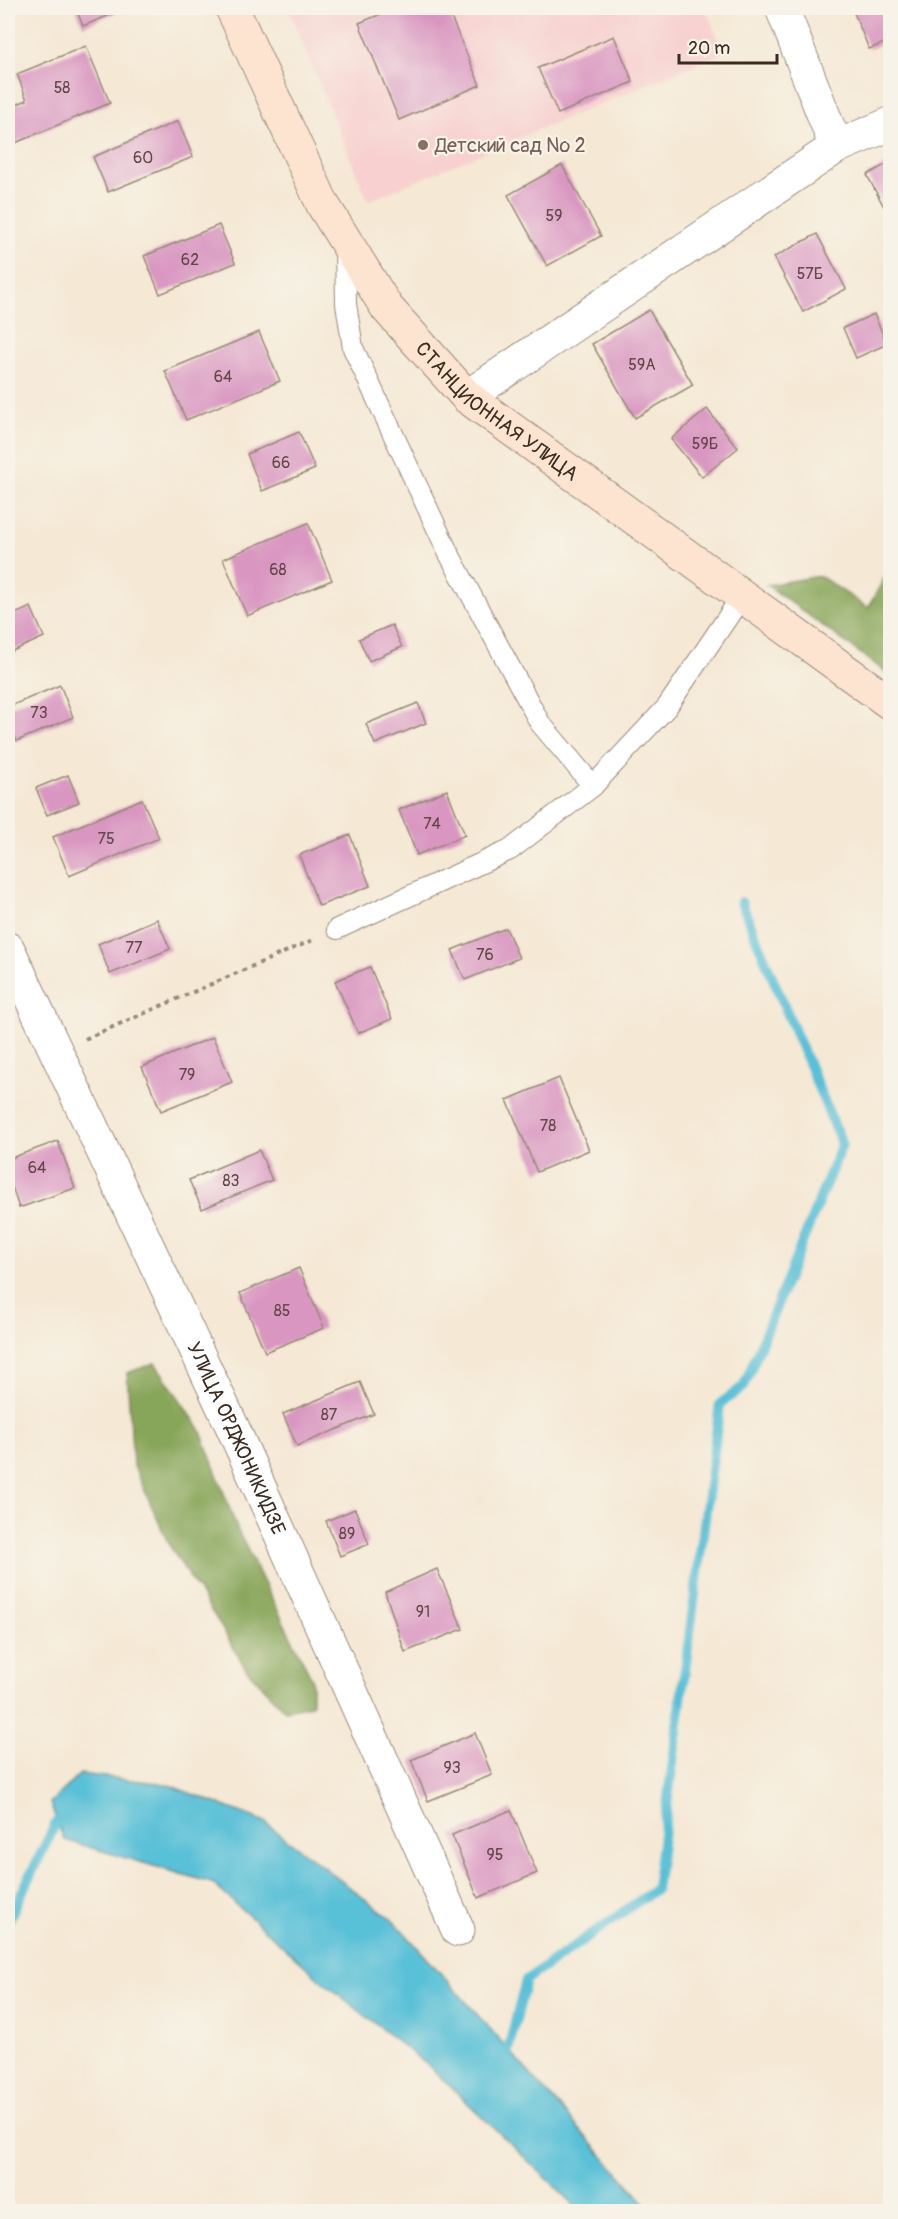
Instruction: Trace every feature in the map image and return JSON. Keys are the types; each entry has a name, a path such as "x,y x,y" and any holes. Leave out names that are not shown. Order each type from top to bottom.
{"main road":[{"name":"СТАНЦИОННАЯ УЛИЦА","path":"232,8 323,205 387,308 467,397 891,703"}],"street":[{"path":"782,8 836,147"},
{"path":"467,397 836,147 891,124"},
{"name":"УЛИЦА ОРДЖОНИКИДЗЕ","path":"8,949 232,1426 458,1930"}],"lane":[{"path":"345,241 346,304 353,348 448,552 540,723 594,786"},
{"path":"338,930 510,850 594,786 667,707 742,596"}],"path":[{"path":"56,1051 338,930"}],"shaded area":[{"name":"Детский сад № 2","path":"288,8 705,8 724,52 368,201"}],"green space":[{"path":"890,567 890,675 767,585 820,576 868,608"},
{"path":"155,1363 200,1429 238,1531 312,1679 312,1705 285,1710 246,1669 169,1545 133,1464 127,1373"}],"water":[{"path":"80,1774 166,1784 263,1821 395,1922 652,2211 581,2211 431,2068 322,1981 212,1883 64,1840 50,1803"}],"building":[{"path":"127,8 83,26 76,9"},
{"path":"396,8 447,8 480,85 399,120 359,23"},
{"path":"852,8 890,8 890,41 869,49"},
{"path":"614,36 633,82 558,114 538,68"},
{"path":"86,46 110,103 8,146 8,108 27,100 17,74"},
{"path":"178,121 193,157 108,192 93,157"},
{"path":"890,162 890,218 867,175"},
{"path":"562,165 601,236 547,266 508,195"},
{"path":"219,225 235,263 160,294 144,256"},
{"path":"817,234 846,289 803,312 774,257"},
{"path":"649,310 693,385 635,418 592,344"},
{"path":"874,314 887,344 856,358 843,328"},
{"path":"259,332 280,381 186,420 165,371"},
{"path":"707,409 738,448 702,477 671,439"},
{"path":"299,432 315,469 262,491 247,454"},
{"path":"308,523 332,580 247,616 223,559"},
{"path":"31,607 44,637 8,653 8,617"},
{"path":"392,625 402,647 369,661 359,639"},
{"path":"60,685 73,717 17,741 8,718 8,707"},
{"path":"418,703 426,723 375,744 366,724"},
{"path":"68,775 79,802 47,815 36,788"},
{"path":"447,790 465,835 417,855 399,810"},
{"path":"142,799 159,838 69,876 53,837"},
{"path":"350,835 370,886 319,906 299,855"},
{"path":"157,919 170,949 110,974 98,944"},
{"path":"506,928 519,958 465,980 452,950"},
{"path":"370,967 392,1019 358,1033 335,981"},
{"path":"213,1037 232,1082 161,1111 142,1067"},
{"path":"559,1078 589,1150 537,1172 507,1100"},
{"path":"58,1141 75,1188 19,1208 8,1174 8,1159"},
{"path":"259,1150 272,1180 202,1209 189,1180"},
{"path":"299,1268 324,1328 265,1352 240,1293"},
{"path":"360,1382 374,1414 297,1446 283,1414"},
{"path":"355,1509 369,1544 340,1556 326,1521"},
{"path":"437,1569 463,1629 405,1652 385,1592"},
{"path":"475,1733 492,1775 428,1801 411,1760"},
{"path":"511,1810 537,1873 478,1898 452,1835"}],"waterway":[{"path":"495,2048 508,2050 526,1980 656,1889 720,1404 744,1386 842,1144 741,902"},
{"path":"8,1921 57,1821 71,1820"}],"place":[{"name":"Детский сад № 2","path":"423,145"}]}
